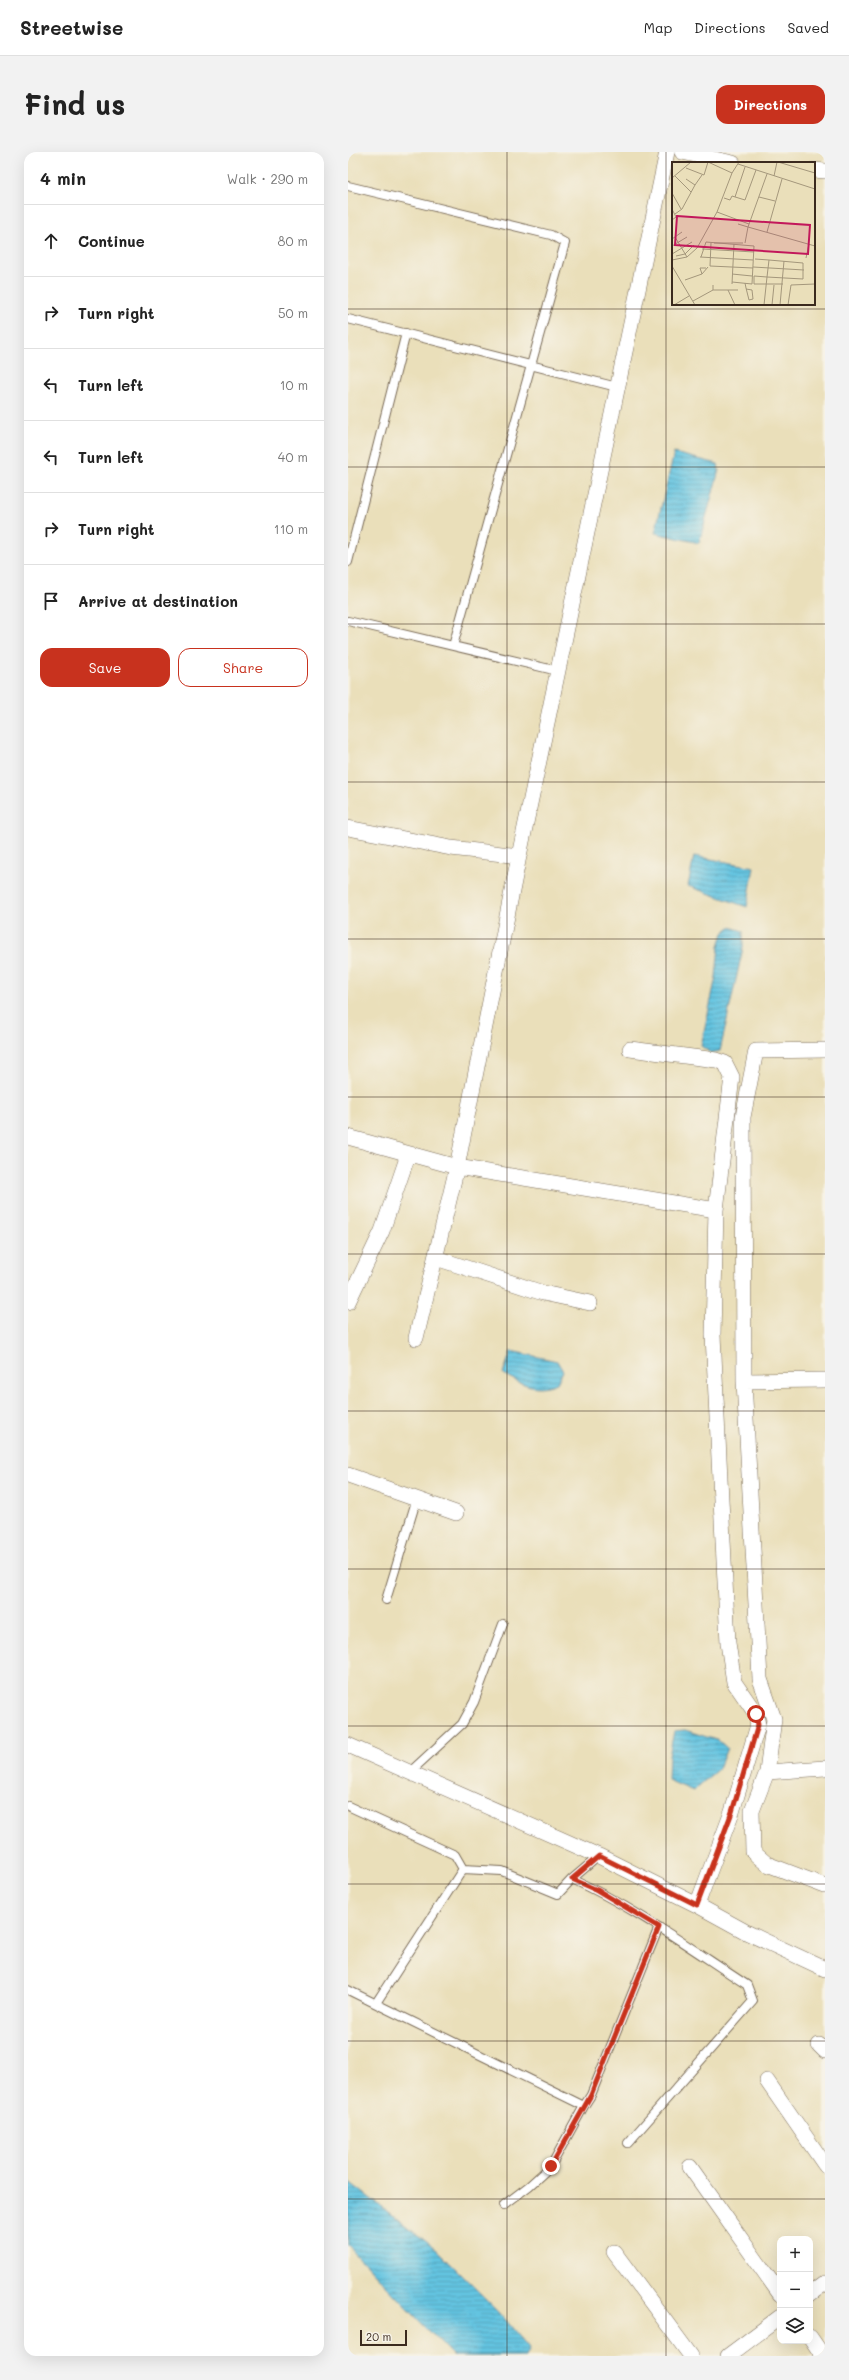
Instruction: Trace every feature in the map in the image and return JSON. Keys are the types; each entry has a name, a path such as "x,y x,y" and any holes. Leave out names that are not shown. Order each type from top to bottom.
{"street":[{"path":"416,1338 457,1167 519,856 667,152"},
{"path":"682,152 729,162"},
{"path":"815,170 825,171"},
{"path":"348,828 451,848 519,856"},
{"path":"630,1049 716,1060 725,1063 730,1069 732,1077 716,1210 713,1335 728,1643 734,1682 742,1698 756,1714 758,1725 732,1812 697,1905"},
{"path":"825,1050 756,1051 743,1117 744,1381 760,1679 774,1718 767,1772 752,1811 753,1852 767,1864 825,1886"},
{"path":"348,1137 405,1154 457,1167 716,1210"},
{"path":"348,1302 382,1231 406,1161 405,1154"},
{"path":"436,1258 542,1293 590,1303"},
{"path":"744,1381 825,1380"},
{"path":"348,1475 417,1498 456,1513"},
{"path":"348,1744 599,1856 697,1905 748,1933 825,1969"},
{"path":"767,1772 825,1768"},
{"path":"767,2081 825,2165"},
{"path":"690,2167 777,2290"},
{"path":"614,2252 691,2356"},
{"path":"813,2292 825,2283"},
{"path":"728,2356 777,2319"},
{"path":"813,2341 823,2356"}],"lane":[{"path":"348,186 551,235 562,240 565,248 462,622 453,646"},
{"path":"348,320 532,364 617,387"},
{"path":"348,562 406,333"},
{"path":"348,621 558,672"},
{"path":"386,1600 417,1498"},
{"path":"410,1772 462,1724 474,1702 503,1624"},
{"path":"348,1806 455,1855 463,1869"},
{"path":"463,1869 502,1871 558,1894 572,1879 599,1856"},
{"path":"376,2003 463,1869"},
{"path":"572,1879 597,1890 659,1927 747,1985 753,2001 628,2143"},
{"path":"504,2205 529,2186 551,2166 591,2095 659,1927"},
{"path":"348,1990 584,2106"}],"water":[{"path":"674,453 718,464 719,470 699,543 655,533"},
{"path":"694,856 754,867 747,907 688,886"},
{"path":"730,927 743,931 743,948 720,1051 711,1053 701,1046 716,977 719,946 723,933"},
{"path":"511,1351 557,1361 563,1371 557,1383 542,1387 529,1386 503,1374"},
{"path":"685,1730 719,1741 727,1748 719,1768 693,1791 668,1780 669,1756 674,1731"},
{"path":"348,2181 437,2250 498,2311 529,2348 525,2356 453,2356 348,2246"}],"route":[{"path":"551,2166 591,2095 659,1927 597,1890 572,1879 599,1856 697,1905 732,1812 758,1725 756,1714"}]}
